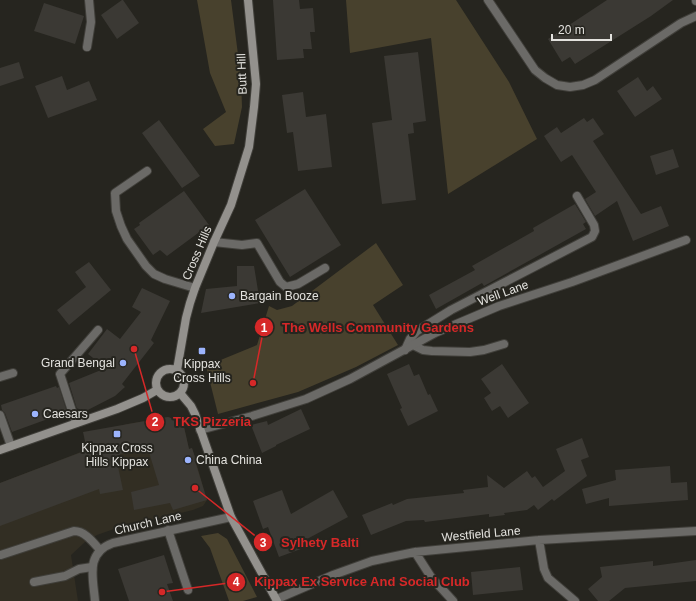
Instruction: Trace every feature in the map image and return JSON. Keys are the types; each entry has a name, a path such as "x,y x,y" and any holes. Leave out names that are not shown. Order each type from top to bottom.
{"main road":[{"name":"Butt Hill","path":"248,0 256,84 249,147"},
{"name":"Cross Hills","path":"177,370 186,318 195,288 231,205 249,147"},
{"path":"171,368 177,370 182,375 184,388 176,396 170,398 164,397 157,390 155,380 158,374 164,370 171,368"},
{"path":"0,450 116,410 157,390"},
{"path":"180,393 192,409 231,517 277,600"}],"street":[{"path":"87,47 91,22 89,0"},
{"path":"488,0 535,70 557,85 570,87 583,85 596,80 680,23 696,16"},
{"path":"147,171 115,192 116,211 121,226 138,256 154,274 195,288"},
{"path":"405,350 410,339 417,331 451,310 592,237 595,231 594,225 577,196"},
{"name":"Well Lane","path":"200,430 306,399 350,379 435,333 498,306 572,282 686,240"},
{"path":"214,242 242,245 257,243 280,282 286,287 298,284 325,268"},
{"path":"76,423 60,374 98,330"},
{"path":"413,345 423,350 470,352 484,350 504,344"},
{"path":"0,377 13,373"},
{"path":"0,415 11,446"},
{"name":"Church Lane","path":"100,550 113,542 231,517"},
{"path":"168,530 188,590"},
{"path":"1,555 78,531 85,535 100,550 92,566 95,601"},
{"name":"Westfield Lane","path":"277,600 333,575 372,561 415,552 539,540 696,531"},
{"path":"539,540 544,569 548,578 575,601"},
{"path":"415,552 431,577 453,601"},
{"path":"34,582 65,576 79,569 92,566"}],"shaded area":[{"path":"197,0 231,0 241,78 242,107 234,144 215,146 203,129 226,112 210,73"},
{"path":"346,0 456,0 509,82 537,139 448,194 431,38 350,53"},
{"path":"376,243 403,285 373,305 398,345 356,367 298,392 218,414 206,366 257,345 269,306 277,310 292,306"},
{"path":"168,417 177,420 184,427 189,449 192,448 207,500 203,506 193,510 114,529 97,535 85,542 71,555 78,601 0,601 0,483 86,450 84,434 127,424"},
{"path":"218,533 227,539 257,597 243,601 229,601 210,548 201,536"}],"building":[{"path":"122,0 139,23 117,39 101,15"},
{"path":"273,0 299,0 300,9 313,8 315,32 310,32 312,49 303,49 304,58 277,60"},
{"path":"607,0 673,0 651,16 575,64 570,57 562,62 548,39"},
{"path":"44,3 84,16 75,44 34,31"},
{"path":"418,52 426,121 413,123 414,133 408,134 416,200 382,204 372,123 392,120 384,56"},
{"path":"19,62 24,78 0,86 0,68"},
{"path":"62,76 67,90 89,81 97,100 48,118 35,86"},
{"path":"638,77 647,91 653,86 662,99 635,117 617,91"},
{"path":"303,92 306,117 326,114 332,167 298,171 293,132 287,133 282,95"},
{"path":"584,118 587,122 593,118 604,134 593,141 641,214 661,206 669,226 633,241 617,201 595,216 585,199 596,192 572,155 561,162 544,136 557,127 561,133"},
{"path":"159,120 200,176 182,188 142,133"},
{"path":"673,149 679,167 656,175 650,156"},
{"path":"305,189 341,245 290,277 255,220"},
{"path":"184,191 209,225 167,256 160,250 153,255 134,229 140,225 139,223"},
{"path":"575,204 586,222 583,224 586,229 484,286 482,283 436,309 429,295 475,270 472,266 534,231 533,228"},
{"path":"89,262 111,290 69,325 57,310 86,287 75,272"},
{"name":"Bargain Booze","path":"237,266 254,266 260,303 201,313 206,289 237,286"},
{"path":"142,288 170,301 151,340 154,343 122,384 125,387 115,396 80,414 69,383 106,368 88,354 107,329 120,339 141,312 132,307"},
{"path":"409,364 414,376 419,374 428,395 430,394 438,411 408,426 387,374"},
{"path":"502,364 529,403 508,418 500,406 492,411 484,398 491,393 481,379"},
{"path":"56,386 57,388 59,387 67,412 12,432 1,405"},
{"path":"301,409 310,429 262,453 251,425 267,421 268,425"},
{"path":"168,417 177,420 184,427 189,449 192,448 207,500 173,510 170,503 134,510 131,492 159,485 148,449 120,454 122,461 117,462 123,490 100,494 99,489 0,526 0,483 87,450 83,432"},
{"path":"582,438 589,457 581,460 587,476 554,501 552,499 538,510 534,505 527,510 504,513 505,515 489,517 489,514 425,522 424,520 406,521 371,535 362,515 392,503 393,505 407,499 464,493 463,490 488,487 487,475 504,488 527,471 532,478 535,476 543,487 565,471 556,449"},
{"path":"670,466 671,483 687,482 688,500 609,506 609,498 586,504 582,489 616,480 615,470"},
{"path":"282,490 291,514 333,490 348,517 307,539 309,546 279,557 268,527 263,529 253,501"},
{"path":"164,555 173,583 167,584 173,601 129,601 118,569"},
{"path":"696,560 696,581 625,588 609,601 598,601 588,589 602,577 600,567 653,561 653,566"},
{"path":"520,567 523,590 473,595 471,572"}],"place":[{"name":"Bargain Booze","path":"232,296"},
{"name":"TKS Pizzeria","path":"134,349"},
{"name":"Kippax Cross Hills","path":"202,351"},
{"name":"Grand Bengal","path":"123,363"},
{"name":"The Wells Community Gardens","path":"253,383"},
{"name":"Caesars","path":"35,414"},
{"name":"Kippax Cross Hills Kippax","path":"117,434"},
{"name":"China China","path":"188,460"},
{"name":"Sylhety Balti","path":"195,488"},
{"name":"Kippax Ex Service And Social Club","path":"162,592"}]}
